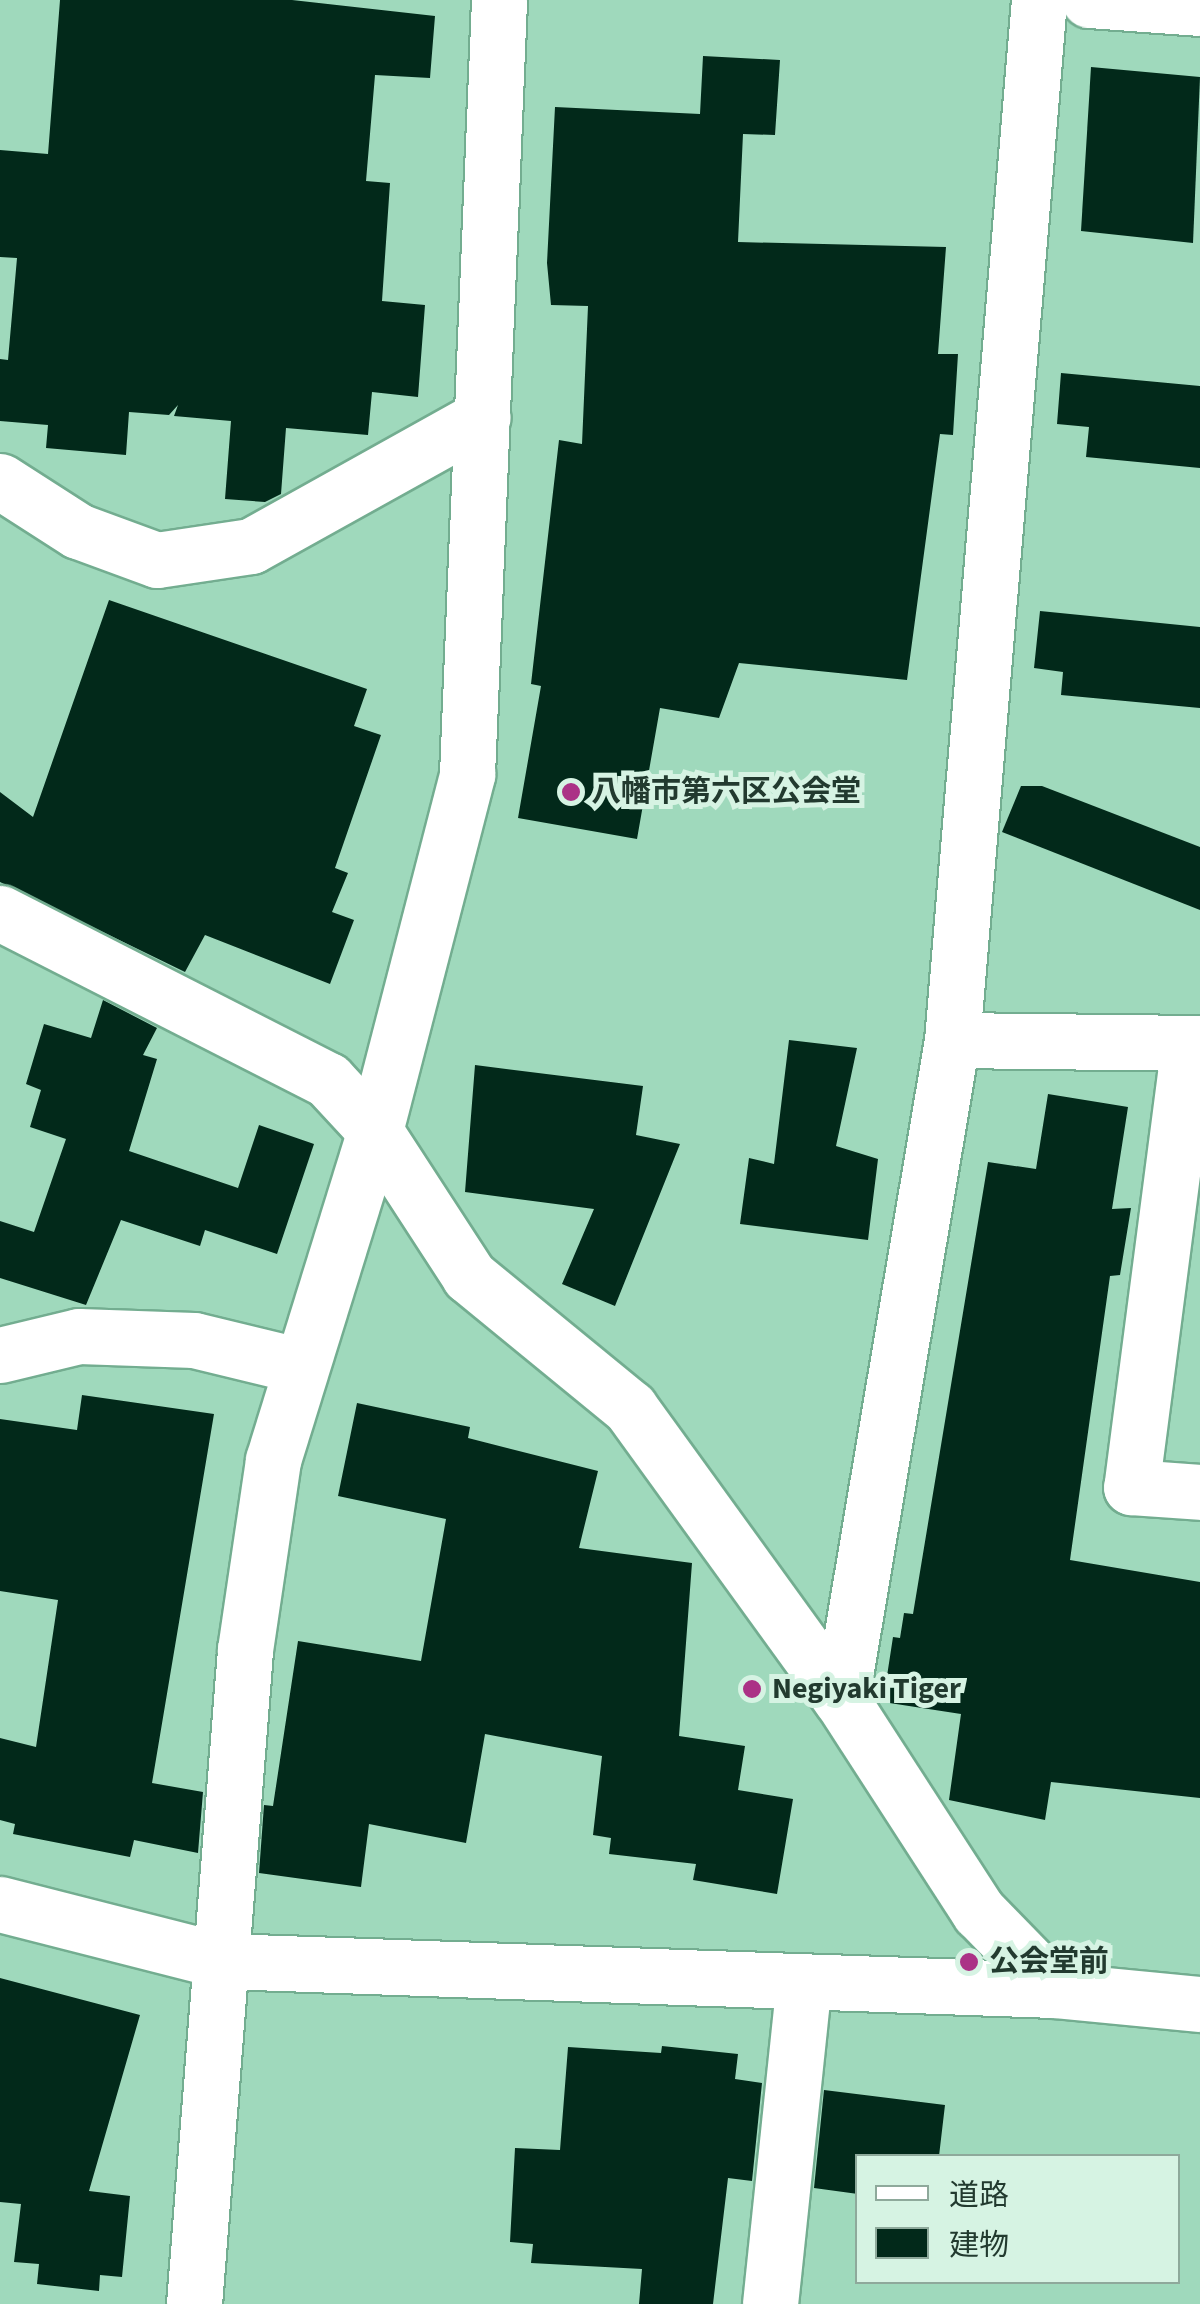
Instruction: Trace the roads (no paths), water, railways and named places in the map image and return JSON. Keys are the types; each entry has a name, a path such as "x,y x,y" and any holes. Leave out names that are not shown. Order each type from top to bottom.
{"street":[{"path":"194,2304 224,1961 244,1650 273,1460 298,1365 375,1131 467,774 499,0"},
{"path":"841,1699 952,1040 1039,0"},
{"path":"1090,0 1200,8"},
{"path":"0,481 78,531 157,560 252,546 483,418"},
{"path":"0,914 328,1080 375,1131 468,1276 630,1408 841,1699 980,1912 1055,1990"},
{"path":"952,1040 1194,1043 1176,1331 1132,1487 1200,1492"},
{"path":"0,1356 79,1336 194,1340 298,1365"},
{"path":"0,1904 224,1961 1055,1990 1200,2004"},
{"path":"770,2304 804,1982"}],"place":[{"name":"八幡市第六区公会堂","path":"571,792"},
{"name":"Negiyaki Tiger","path":"752,1689"},
{"name":"公会堂前","path":"969,1962"}]}
